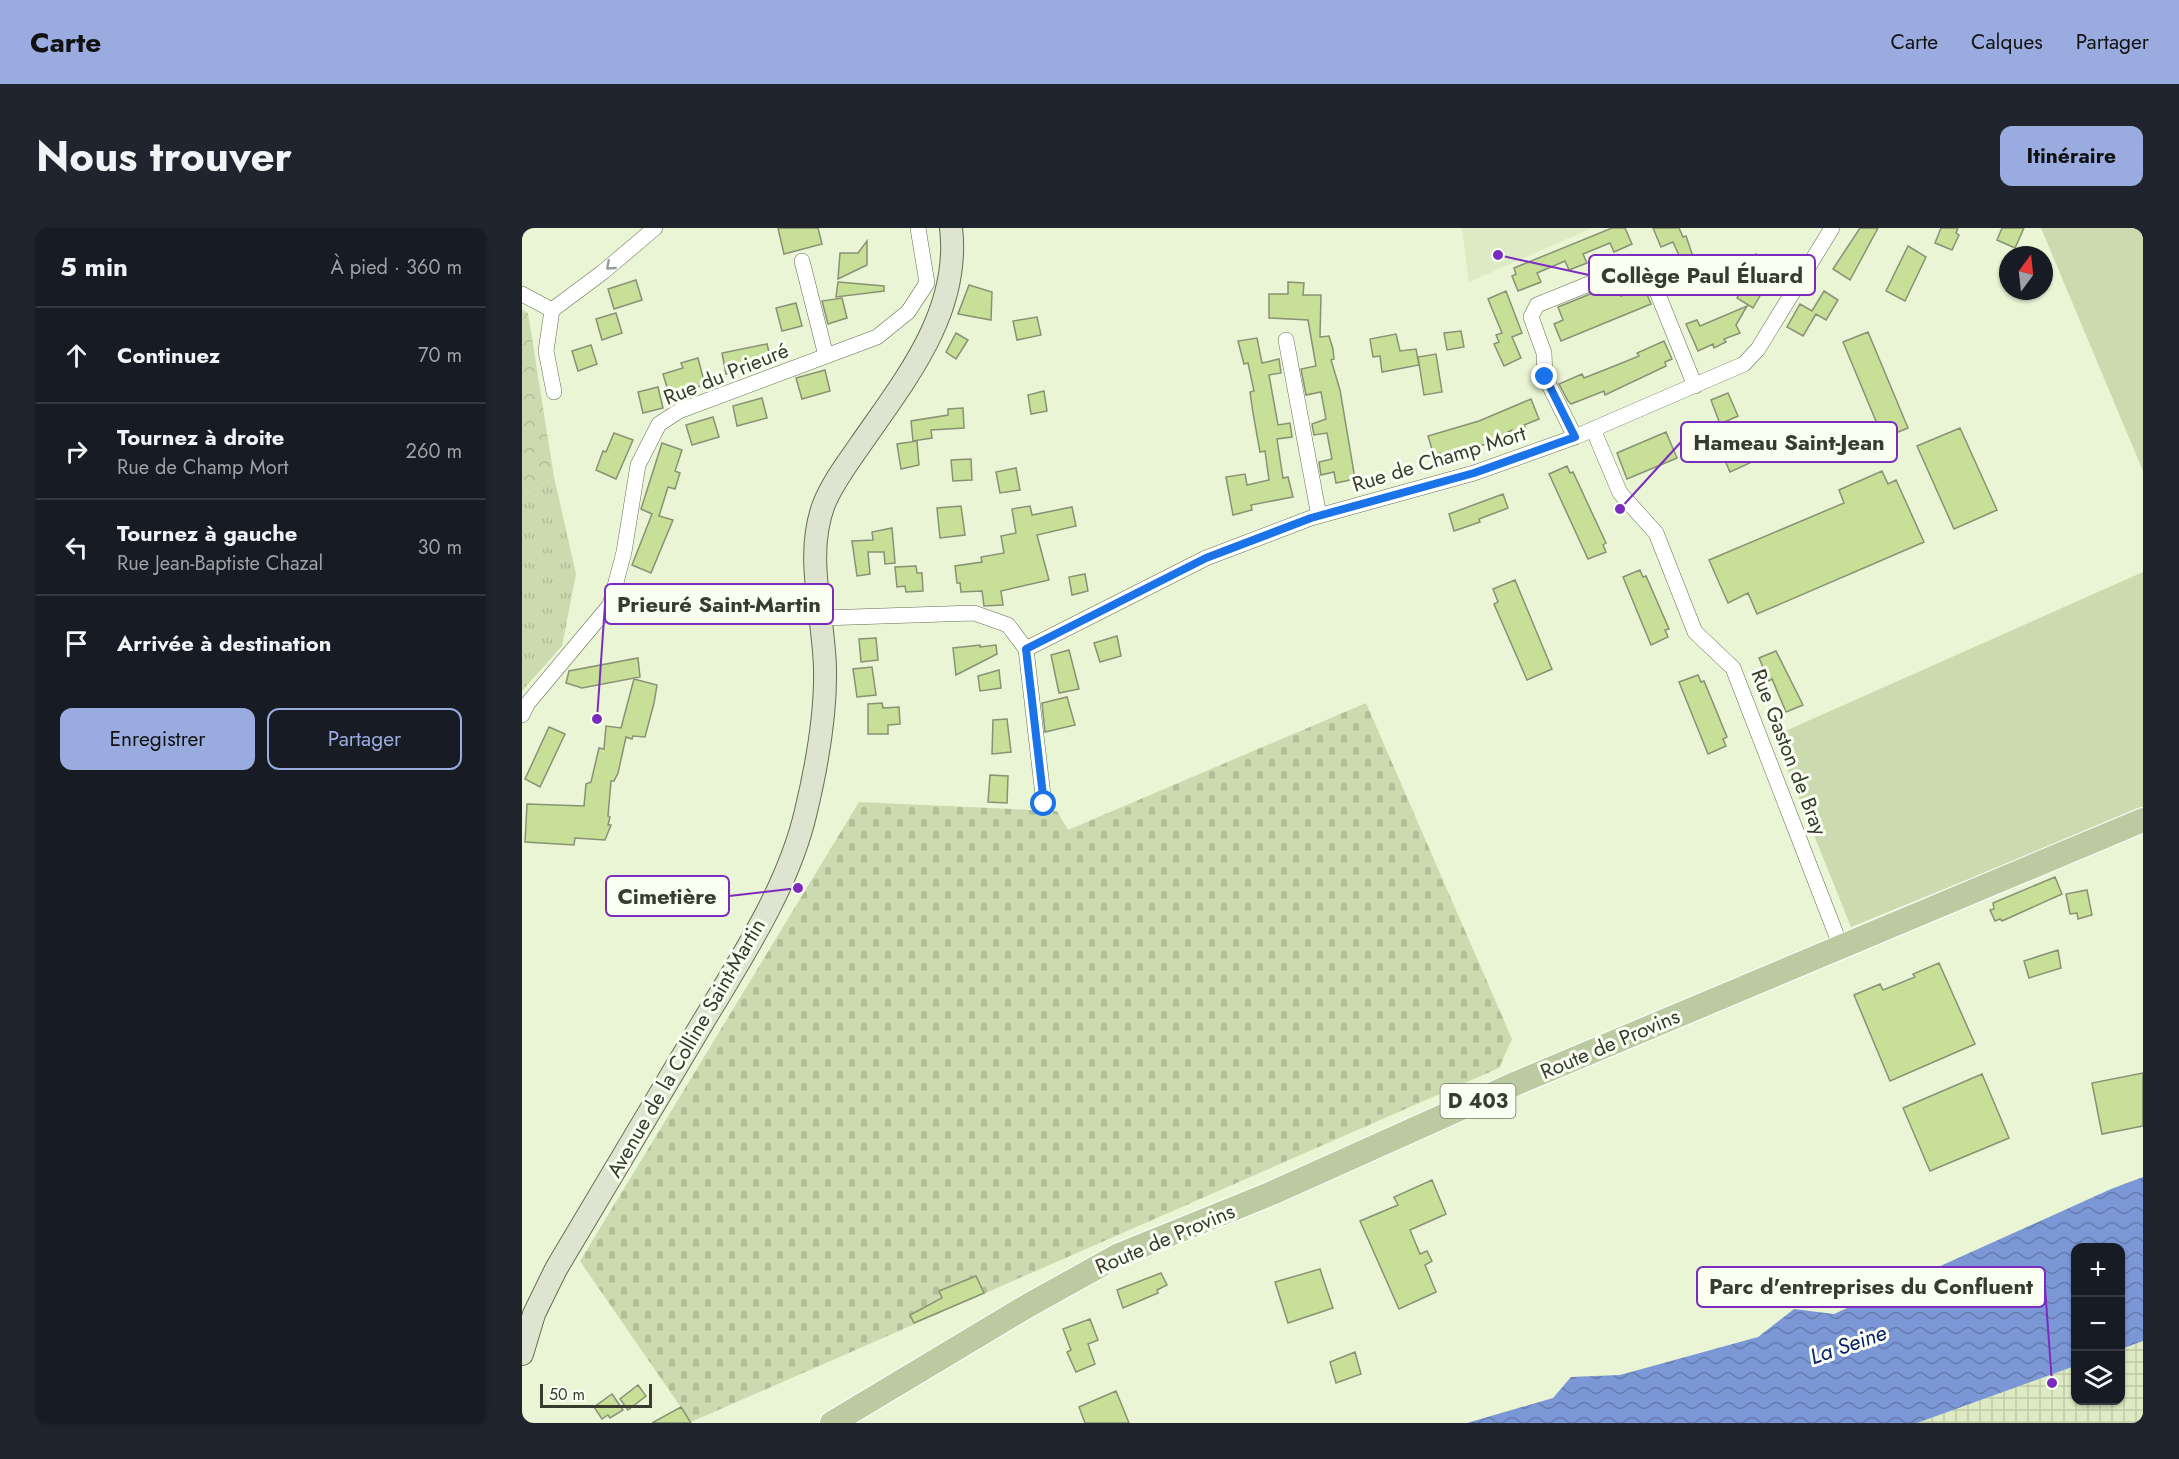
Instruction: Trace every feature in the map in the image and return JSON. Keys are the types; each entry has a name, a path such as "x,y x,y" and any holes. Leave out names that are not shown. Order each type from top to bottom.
{"main road":[{"name":"Route de Provins","path":"832,1423 1029,1305 1119,1255 1272,1193 1517,1083 2143,820"}],"street":[{"path":"554,392 546,351 552,310 655,228"},
{"name":"Rue du Prieuré","path":"523,714 528,703 610,605 624,552 638,465 659,424 679,411 877,337 908,312 927,283 918,228"},
{"name":"Avenue de la Colline Saint-Martin","path":"522,1354 534,1314 555,1269 720,995 787,868 806,815 825,698 822,618 815,548 824,504 836,480 914,367 931,335 950,280 953,249 951,228"},
{"name":"Rue de Champ Mort","path":"1026,649 1206,558 1319,516 1474,473 1575,437 1744,364 1758,349 1832,228"},
{"path":"802,261 826,356"},
{"path":"1575,437 1545,377 1544,353 1532,317 1537,305 1636,265 1649,272 1695,386"},
{"path":"522,294 552,310"},
{"path":"1286,340 1319,516"},
{"name":"Rue Gaston de Bray","path":"1593,429 1620,493 1656,533 1695,632 1733,668 1841,947"},
{"path":"822,618 974,614 1008,625 1026,649 1044,804"}],"shaded area":[{"path":"1462,228 1592,228 1469,282"},
{"path":"2143,1341 2143,1423 1917,1423 2071,1367 2071,1405 2125,1405 2125,1348"}],"green space":[{"path":"2041,228 2143,228 2143,471 2053,257 2053,246 2049,246"},
{"path":"522,309 528,313 554,477 522,496"},
{"path":"554,477 576,574 562,646 522,691 522,496"},
{"path":"2143,572 2143,808 1851,927 1774,736"},
{"path":"1366,703 1512,1039 1499,1068 691,1422 580,1261 859,802 1057,811 1068,830"}],"water":[{"name":"La Seine","path":"2143,1177 2143,1341 2125,1348 2125,1243 2071,1243 2071,1367 1917,1423 1467,1423 1553,1398 1571,1377 1620,1375 1758,1337 1794,1309 1834,1314 2111,1189"}],"building":[{"path":"778,228 818,228 822,244 784,254"},
{"path":"1612,228 1625,228 1632,244 1614,252 1610,243 1583,254 1587,263 1569,270 1565,261 1537,273 1541,282 1518,291 1512,276 1516,274 1514,268"},
{"path":"1653,228 1679,228 1683,237 1686,236 1702,283 1680,292 1673,275 1685,269 1673,242 1661,247"},
{"path":"1860,228 1878,228 1850,280 1833,269"},
{"path":"1941,228 1958,228 1956,233 1959,235 1952,250 1935,243"},
{"path":"2002,228 2024,228 2016,246 1997,240"},
{"path":"867,241 867,265 838,279 840,253 858,253"},
{"path":"1908,246 1926,257 1905,301 1886,291"},
{"path":"1756,254 1773,264 1765,287 1753,308 1737,298 1753,272 1748,268"},
{"path":"636,280 642,300 614,309 608,289"},
{"path":"838,282 884,286 884,291 836,297"},
{"path":"1288,282 1304,283 1303,295 1321,295 1320,337 1329,336 1333,349 1334,359 1331,360 1340,390 1355,479 1336,483 1334,472 1321,475 1319,462 1332,459 1327,433 1314,435 1312,424 1326,419 1321,392 1306,395 1301,369 1316,366 1308,320 1269,318 1269,294 1288,294"},
{"path":"1615,284 1621,296 1644,287 1651,304 1561,341 1554,324 1563,320 1558,307"},
{"path":"969,285 992,292 991,320 958,314"},
{"path":"1506,291 1522,333 1512,337 1521,358 1504,366 1494,344 1499,342 1496,335 1502,333 1488,299"},
{"path":"1824,291 1838,300 1826,320 1816,314 1803,336 1787,327 1800,304 1812,311"},
{"path":"842,298 847,318 828,324 822,301"},
{"path":"796,303 802,326 782,331 776,308"},
{"path":"1747,306 1736,325 1740,333 1724,339 1726,342 1714,348 1713,344 1698,351 1686,324 1697,320 1700,326"},
{"path":"616,313 622,333 602,340 596,319"},
{"path":"1037,317 1041,335 1017,340 1013,321"},
{"path":"1461,331 1464,347 1447,350 1444,333"},
{"path":"1868,332 1908,428 1883,438 1843,342"},
{"path":"956,333 968,340 956,359 946,352"},
{"path":"1396,334 1400,351 1416,349 1419,365 1382,372 1380,356 1373,357 1370,339"},
{"path":"1257,338 1262,363 1279,359 1281,373 1269,375 1278,425 1290,423 1292,437 1277,439 1283,478 1288,477 1293,497 1251,505 1252,510 1233,515 1226,477 1245,474 1247,485 1269,480 1265,451 1260,452 1253,413 1250,392 1254,391 1248,363 1244,364 1238,341"},
{"path":"1664,341 1672,359 1665,362 1666,366 1605,395 1604,391 1571,404 1559,384 1582,374 1584,378 1622,363 1639,356 1637,353"},
{"path":"767,344 772,364 726,374 722,353"},
{"path":"591,345 597,364 578,371 572,351"},
{"path":"1436,354 1442,392 1424,395 1418,357"},
{"path":"698,358 705,385 669,394 663,374 683,368 681,363"},
{"path":"825,370 830,391 802,399 796,378"},
{"path":"658,387 663,408 643,413 638,392"},
{"path":"1044,391 1047,411 1031,414 1028,395"},
{"path":"1728,393 1738,416 1720,424 1711,400"},
{"path":"762,398 767,418 737,426 733,406"},
{"path":"1531,399 1539,419 1524,425 1526,429 1514,433 1512,430 1483,445 1442,457 1440,453 1434,456 1428,436 1479,421"},
{"path":"963,408 964,428 931,430 932,438 913,441 911,421 948,415 948,409"},
{"path":"713,417 719,437 692,445 686,425"},
{"path":"1960,428 1997,510 1954,529 1917,446"},
{"path":"1666,432 1677,458 1627,479 1617,453"},
{"path":"614,433 633,440 616,479 596,470 603,451 606,452"},
{"path":"1757,439 1765,456 1730,472 1722,454"},
{"path":"917,441 919,465 901,469 897,444"},
{"path":"662,443 682,450 675,471 680,473 675,489 668,487 659,516 673,520 651,573 632,565 652,514 641,509"},
{"path":"971,459 972,480 953,481 951,460"},
{"path":"1567,466 1570,473 1573,472 1606,543 1603,545 1606,552 1588,559 1549,474"},
{"path":"1016,468 1020,490 1000,493 996,472"},
{"path":"1882,471 1888,484 1896,480 1924,542 1757,614 1748,593 1728,603 1709,560 1844,503 1839,490"},
{"path":"1503,494 1508,508 1479,519 1480,522 1454,531 1449,514"},
{"path":"961,506 965,535 940,538 937,508"},
{"path":"1030,506 1032,515 1072,507 1076,526 1037,535 1049,580 1001,591 1003,605 984,606 982,591 961,592 960,583 957,583 955,566 982,562 981,557 1004,553 1001,536 1016,533 1012,509"},
{"path":"892,528 895,563 885,564 884,552 868,552 870,574 857,576 852,541 873,540 872,532"},
{"path":"916,566 917,573 922,573 923,591 906,592 905,586 897,587 895,567"},
{"path":"1640,570 1643,577 1646,576 1669,629 1665,630 1668,637 1651,645 1623,577"},
{"path":"1085,574 1088,591 1072,595 1069,577"},
{"path":"1515,580 1552,669 1527,680 1494,604 1498,602 1493,589"},
{"path":"1117,636 1121,656 1100,662 1094,643"},
{"path":"876,638 878,660 861,662 859,639"},
{"path":"980,645 980,647 996,645 997,654 956,675 953,648"},
{"path":"1069,650 1079,689 1059,693 1051,655"},
{"path":"1776,651 1803,705 1786,712 1772,679 1769,681 1759,658"},
{"path":"638,658 640,677 582,688 566,683 569,671"},
{"path":"872,667 876,695 857,697 853,669"},
{"path":"999,670 1001,688 980,691 978,676"},
{"path":"1698,675 1701,682 1704,681 1727,737 1723,739 1726,746 1708,754 1679,682"},
{"path":"634,679 657,685 654,703 645,737 633,736 632,739 626,737 618,773 614,781 611,781 608,825 611,825 605,840 575,838 574,845 525,842 527,804 584,806 586,784 591,782 599,748 604,749 606,726 621,728"},
{"path":"1067,697 1075,725 1045,732 1042,703"},
{"path":"882,703 883,708 899,707 900,724 888,725 888,734 868,734 868,704"},
{"path":"1007,719 1011,752 992,754 993,720"},
{"path":"549,727 565,734 540,787 525,779"},
{"path":"990,775 1008,776 1007,803 988,802"},
{"path":"2055,877 2062,894 2002,921 2000,919 1995,921 1990,910 1994,909 1993,903"},
{"path":"2087,890 2092,915 2078,919 2077,913 2070,914 2066,894"},
{"path":"2058,950 2061,968 2029,978 2024,961"},
{"path":"1939,963 1975,1044 1890,1081 1854,995 1880,984 1883,990 1915,977 1913,974"},
{"path":"2143,1073 2143,1126 2102,1134 2092,1083"},
{"path":"1982,1074 2009,1138 1930,1171 1903,1108"},
{"path":"1432,1180 1446,1214 1410,1230 1420,1254 1427,1251 1432,1261 1425,1265 1436,1292 1399,1309 1360,1221 1398,1205 1394,1197"},
{"path":"1320,1269 1333,1308 1288,1323 1275,1282"},
{"path":"1161,1273 1167,1285 1157,1290 1158,1293 1123,1308 1117,1290"},
{"path":"976,1276 984,1293 914,1323 910,1315 942,1298 939,1291"},
{"path":"1090,1319 1098,1340 1088,1344 1095,1364 1076,1372 1067,1352 1071,1350 1063,1329"},
{"path":"1355,1352 1361,1374 1336,1383 1330,1362"},
{"path":"638,1385 646,1396 628,1410 620,1399"},
{"path":"1116,1391 1129,1423 1085,1423 1079,1407"},
{"path":"612,1394 623,1410 610,1418 608,1415 602,1419 594,1407"},
{"path":"681,1407 691,1423 652,1423"}],"place":[{"name":"Collège Paul Éluard","path":"1498,255"},
{"name":"Hameau Saint-Jean","path":"1620,509"},
{"name":"Prieuré Saint-Martin","path":"597,719"},
{"name":"Cimetière","path":"798,888"},
{"name":"Parc d'entreprises du Confluent","path":"2052,1383"}],"route":[{"path":"1044,804 1026,649 1206,558 1311,518 1474,473 1575,437 1545,377"}]}
